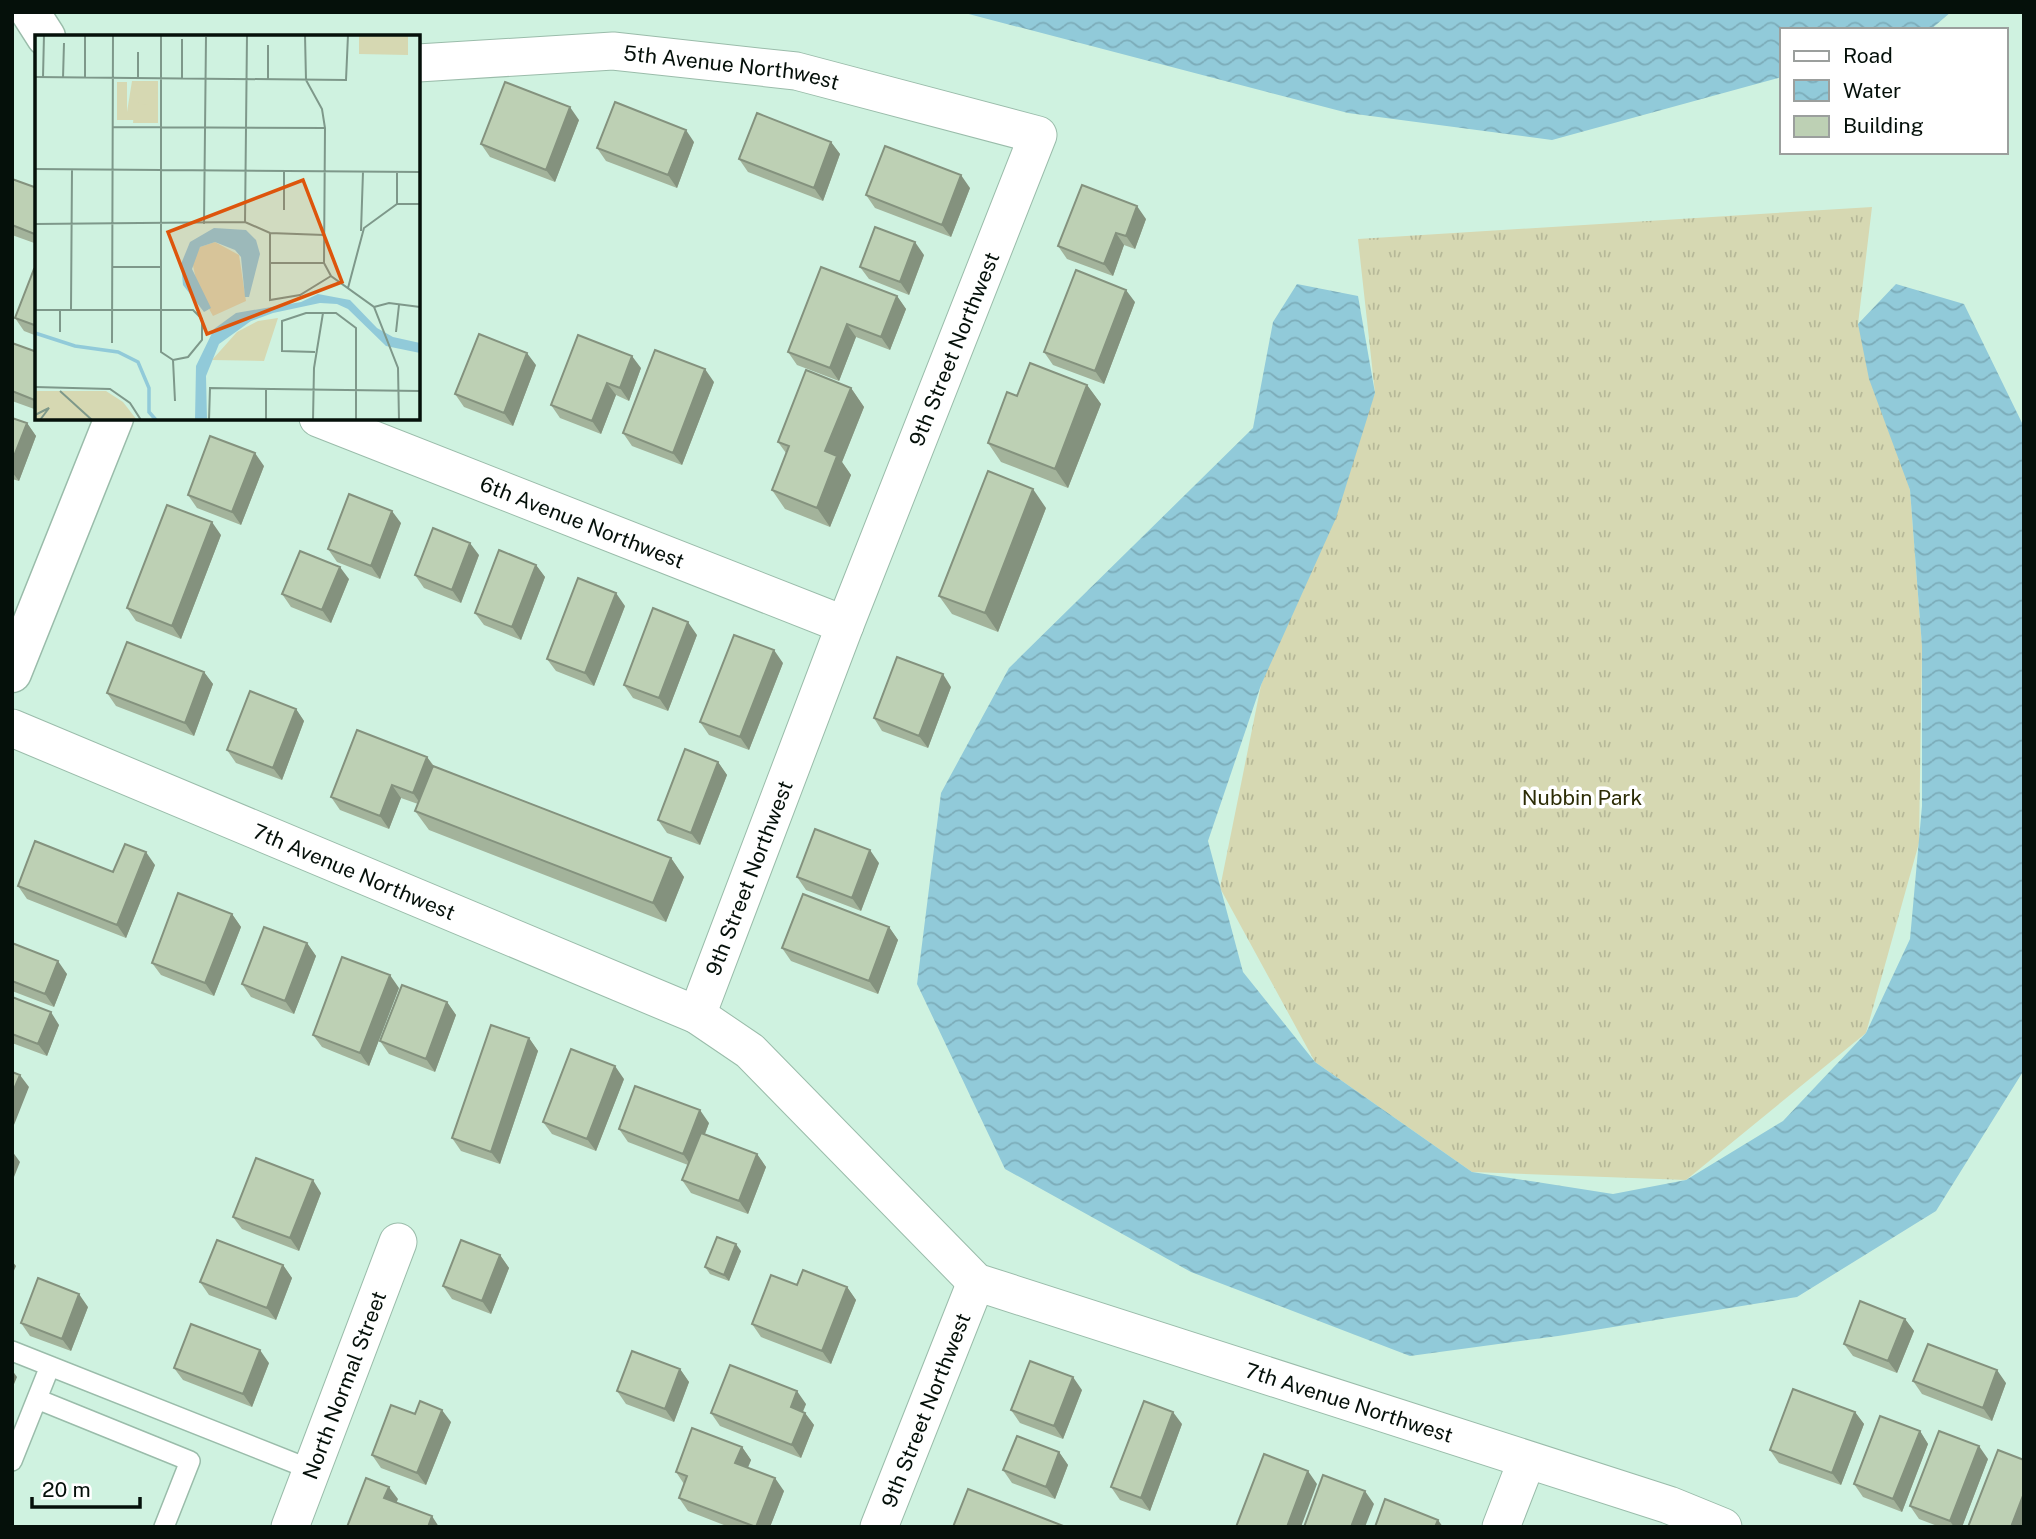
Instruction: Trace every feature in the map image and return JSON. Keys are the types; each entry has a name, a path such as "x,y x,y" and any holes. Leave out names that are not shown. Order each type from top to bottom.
{"street":[{"path":"30,12 45,35"},
{"name":"5th Avenue Northwest","path":"420,63 613,51 796,71 1038,135"},
{"name":"9th Street Northwest","path":"697,1016 845,625 1038,135"},
{"path":"12,673 113,420"},
{"name":"6th Avenue Northwest","path":"323,420 845,625"},
{"name":"7th Avenue Northwest","path":"12,728 697,1016"},
{"path":"697,1016 750,1051 976,1282"},
{"name":"North Normal Street","path":"290,1527 398,1242"},
{"name":"9th Street Northwest","path":"879,1527 976,1282"},
{"name":"7th Avenue Northwest","path":"976,1282 1669,1505 1723,1527"},
{"path":"1501,1527 1527,1460"}],"lane":[{"path":"12,1351 312,1470"},
{"path":"12,1461 50,1366"},
{"path":"37,1399 190,1461 164,1527"}],"green space":[{"name":"Nubbin Park","path":"1872,207 1858,324 1910,490 1922,646 1919,843 1866,1033 1686,1180 1472,1172 1315,1062 1220,888 1261,685 1375,393 1358,239"}],"water":[{"path":"961,12 1951,12 1932,28 1780,28 1780,78 1552,140 1348,113"},
{"path":"1297,284 1358,296 1375,393 1336,518 1261,685 1208,841 1243,972 1315,1062 1472,1172 1613,1194 1686,1180 1783,1121 1866,1033 1910,939 1922,806 1922,646 1910,490 1869,379 1858,324 1896,284 1964,304 2024,427 2024,1070 1936,1211 1797,1297 1558,1336 1410,1356 1191,1272 1005,1169 917,984 941,793 1009,668 1253,428 1273,322"}],"building":[{"path":"505,82 570,107 546,170 481,144"},
{"path":"615,102 686,130 668,175 597,148"},
{"path":"757,113 831,142 814,188 739,159"},
{"path":"885,146 961,175 942,225 866,195"},
{"path":"12,179 35,187 35,234 12,225"},
{"path":"1082,185 1137,206 1126,236 1116,233 1104,264 1058,246"},
{"path":"875,227 915,242 900,282 860,267"},
{"path":"821,267 897,296 881,337 847,324 830,368 788,352"},
{"path":"34,269 35,269 35,325 15,318"},
{"path":"1076,270 1126,290 1095,371 1044,352"},
{"path":"479,334 527,353 504,413 455,394"},
{"path":"578,335 632,356 620,388 607,383 592,421 551,405"},
{"path":"12,343 35,351 35,400 12,391"},
{"path":"655,350 705,369 673,453 623,433"},
{"path":"1030,363 1087,385 1055,469 988,443 1007,392 1017,396"},
{"path":"806,370 851,388 825,451 837,456 817,508 772,490 789,446 778,442"},
{"path":"12,418 27,423 12,461"},
{"path":"210,436 255,453 232,512 188,495"},
{"path":"988,471 1033,489 985,613 939,596"},
{"path":"349,494 392,511 371,566 328,549"},
{"path":"167,505 212,522 172,626 127,608"},
{"path":"433,528 470,543 452,590 415,575"},
{"path":"499,550 536,565 512,627 475,613"},
{"path":"300,551 340,567 322,610 282,594"},
{"path":"578,578 616,593 585,673 547,659"},
{"path":"653,608 688,622 659,698 624,685"},
{"path":"734,635 774,650 740,737 700,722"},
{"path":"127,642 204,672 185,723 107,693"},
{"path":"897,657 943,674 919,736 874,718"},
{"path":"250,691 296,709 273,768 227,750"},
{"path":"357,730 427,757 413,793 392,785 380,816 331,797"},
{"path":"685,749 718,762 691,833 658,820"},
{"path":"433,766 671,858 653,903 415,811"},
{"path":"815,829 870,850 852,898 797,877"},
{"path":"35,841 113,872 125,844 146,852 117,925 18,886"},
{"path":"178,893 232,914 205,983 152,963"},
{"path":"803,894 889,927 869,981 782,948"},
{"path":"264,927 307,943 285,1001 242,984"},
{"path":"12,943 58,961 45,994 12,981"},
{"path":"342,957 390,975 360,1053 313,1035"},
{"path":"402,985 447,1002 426,1059 380,1041"},
{"path":"12,997 51,1012 38,1044 12,1034"},
{"path":"491,1025 529,1038 491,1152 452,1138"},
{"path":"571,1049 615,1066 587,1139 543,1122"},
{"path":"12,1072 20,1075 12,1094"},
{"path":"635,1086 700,1110 683,1154 619,1129"},
{"path":"701,1133 757,1154 739,1201 682,1180"},
{"path":"256,1158 313,1180 290,1238 233,1217"},
{"path":"717,1237 736,1244 724,1275 705,1267"},
{"path":"217,1240 283,1265 267,1308 200,1282"},
{"path":"461,1240 500,1255 482,1301 443,1286"},
{"path":"803,1270 847,1287 822,1351 752,1324 771,1275 797,1285"},
{"path":"38,1278 79,1294 62,1339 21,1323"},
{"path":"1860,1301 1905,1319 1888,1361 1844,1344"},
{"path":"191,1324 260,1350 243,1394 174,1368"},
{"path":"1928,1344 1997,1370 1983,1408 1913,1381"},
{"path":"632,1351 680,1369 665,1409 617,1391"},
{"path":"1030,1361 1073,1377 1054,1426 1011,1410"},
{"path":"730,1365 797,1391 791,1407 805,1413 792,1445 711,1413"},
{"path":"1793,1389 1855,1412 1832,1473 1770,1450"},
{"path":"420,1401 442,1410 417,1473 372,1455 391,1405 415,1414"},
{"path":"1144,1401 1173,1412 1141,1498 1111,1487"},
{"path":"1880,1416 1920,1431 1893,1499 1854,1484"},
{"path":"692,1428 742,1447 735,1463 775,1478 756,1527 679,1498 687,1476 676,1472"},
{"path":"1939,1431 1979,1446 1950,1521 1910,1506"},
{"path":"1017,1436 1059,1452 1046,1487 1003,1470"},
{"path":"1998,1450 2024,1460 2024,1493 2011,1527 1968,1527"},
{"path":"1264,1454 1308,1471 1287,1527 1236,1527"},
{"path":"1323,1475 1365,1491 1351,1527 1304,1527"},
{"path":"366,1478 389,1487 384,1498 432,1516 428,1527 347,1527"},
{"path":"968,1489 1066,1527 953,1527"},
{"path":"1385,1499 1438,1520 1435,1527 1375,1527"}]}
